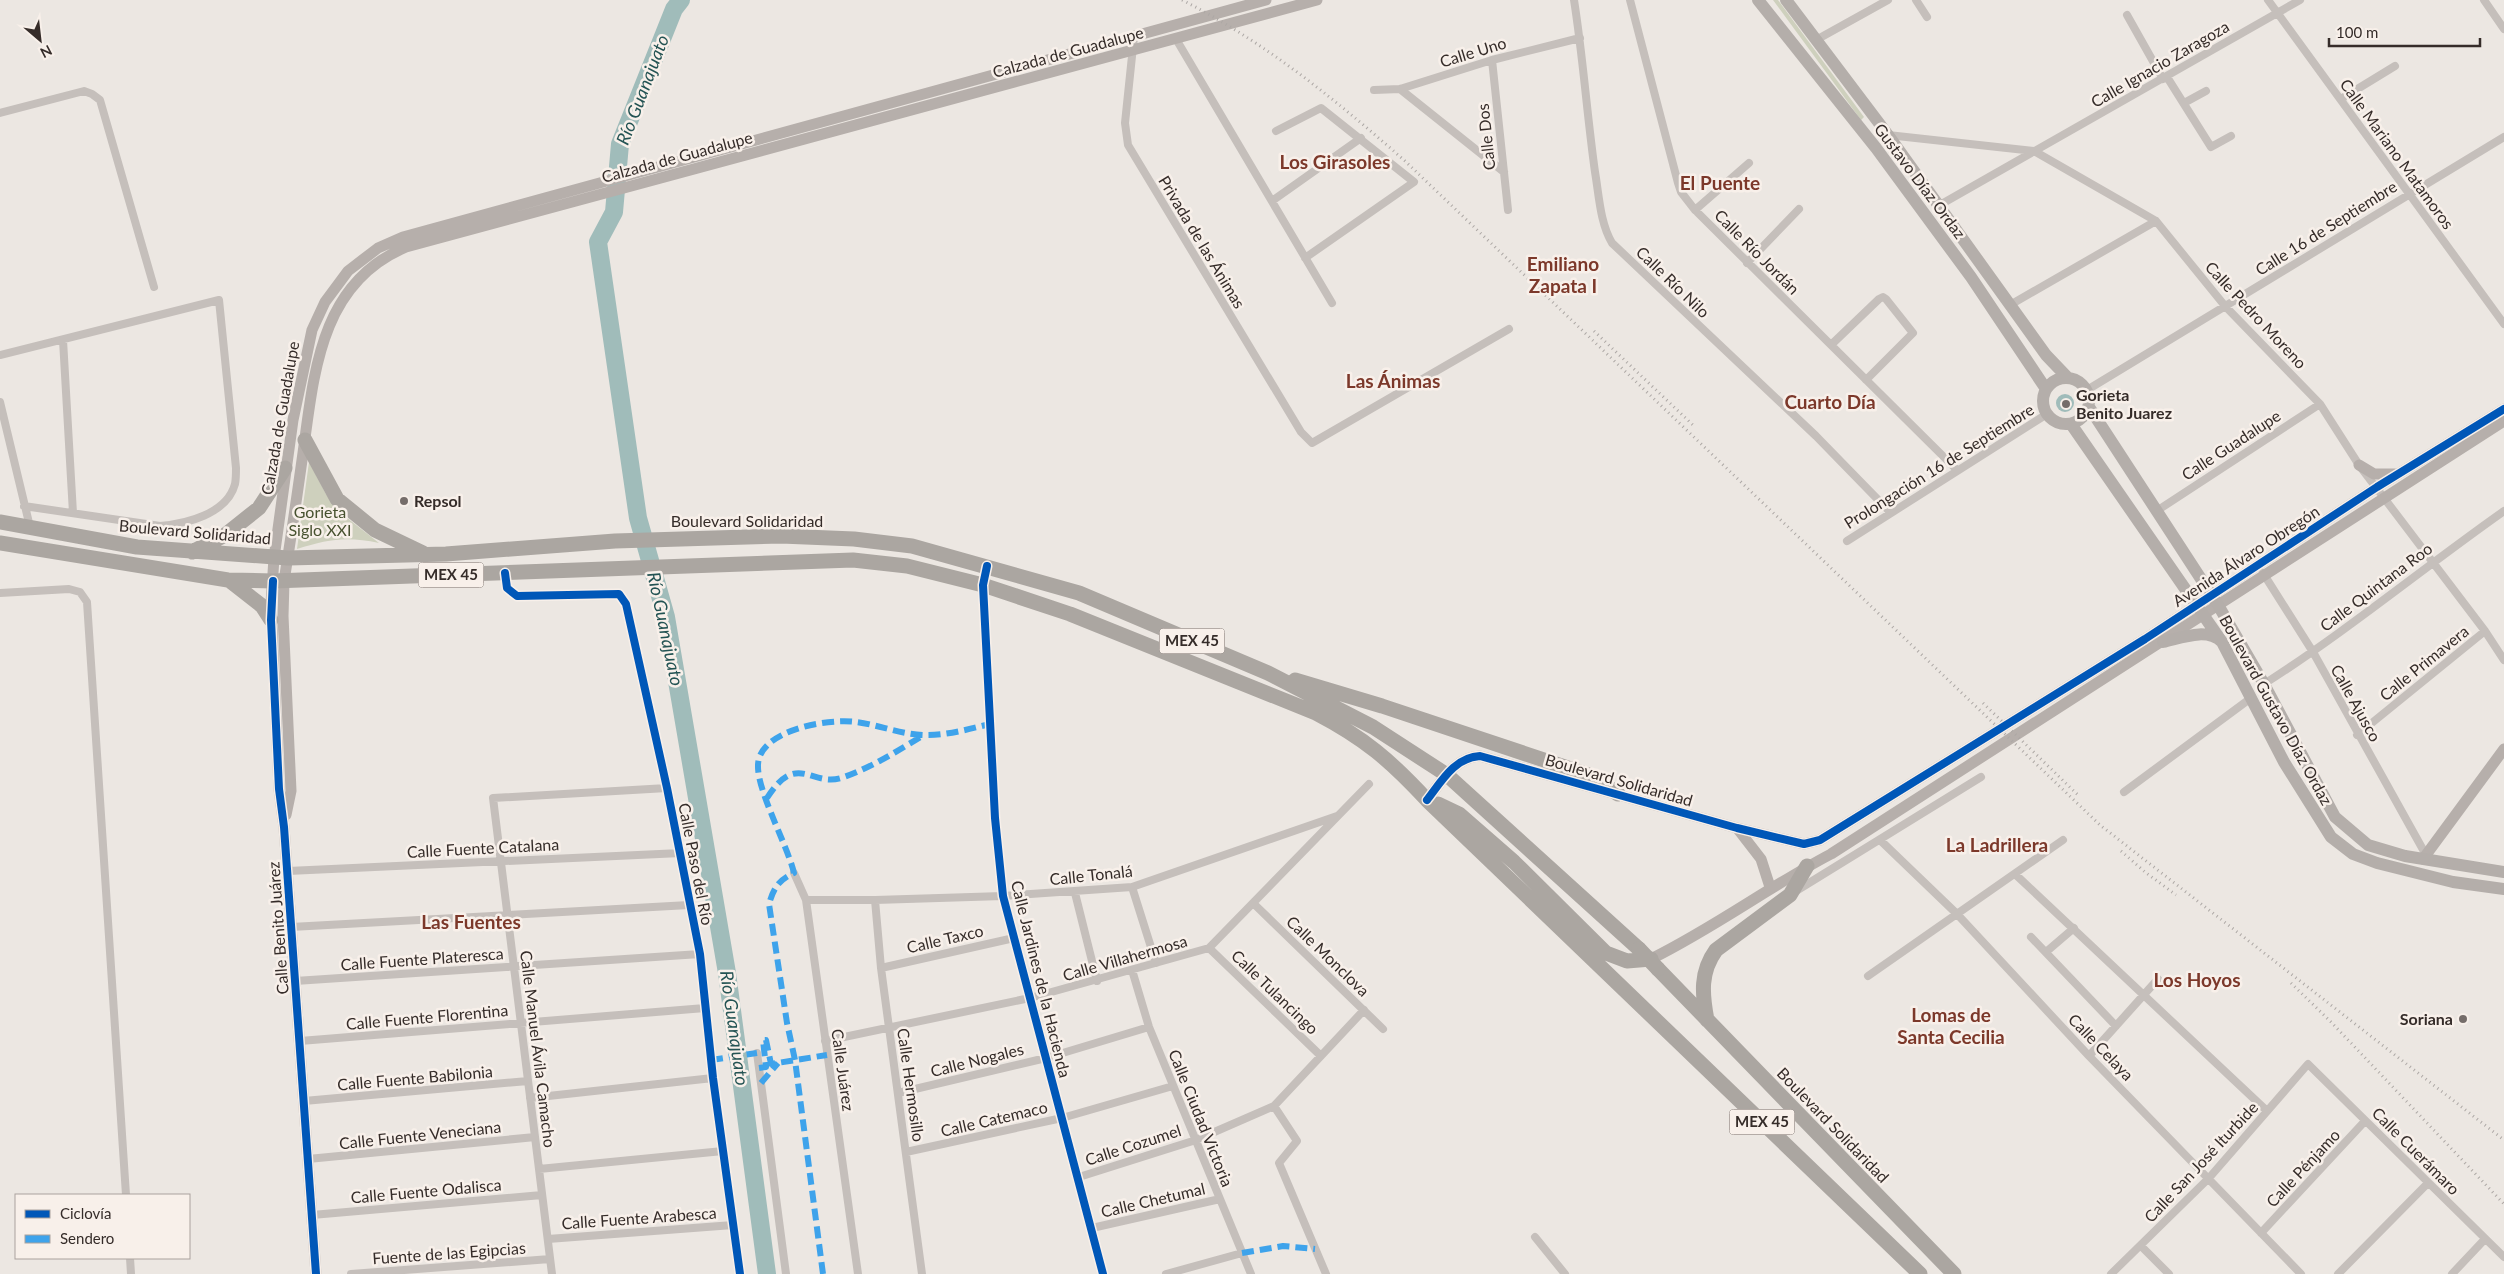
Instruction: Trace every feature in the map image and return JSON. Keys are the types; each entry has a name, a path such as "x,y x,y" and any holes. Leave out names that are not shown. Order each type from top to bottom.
{"highway":[{"path":"305,440 337,499 375,530 426,554"},
{"path":"192,552 225,535 259,508 285,468"},
{"name":"Boulevard Solidaridad","path":"0,522 137,547 281,558 426,554 662,539 781,536 854,539 912,546 1079,594 1268,672 1373,727 1447,775 1639,949 1954,1274"},
{"name":"MEX 45","path":"0,543 228,580 278,581 853,560 907,566 983,585 1079,617 1316,712 1345,728 1385,756 1427,800 1920,1274"},
{"path":"228,580 262,606 270,620"},
{"path":"1268,672 1382,706 1592,776 1618,794"},
{"path":"1427,800 1459,814 1514,862 1606,953 1626,961 1654,964"},
{"path":"1707,1020 1703,984 1708,961 1716,950 1790,894 1807,866"}],"main road":[{"name":"Gustavo Díaz Ordaz","path":"1758,0 1876,148 1971,277 2046,389"},
{"name":"Gustavo Díaz Ordaz","path":"1790,1 1816,40 1888,135 2052,364 2068,378"},
{"path":"2068,378 2075,380 2087,390 2089,407 2082,418 2071,424 2058,423 2047,414 2043,402 2046,389 2056,380 2068,378"},
{"name":"Boulevard Gustavo Díaz Ordaz","path":"2089,407 2215,600 2264,684 2336,817 2368,845 2504,872"},
{"name":"Boulevard Gustavo Díaz Ordaz","path":"2071,424 2222,642 2284,762 2331,837 2354,854 2377,863 2415,874 2500,889"},
{"path":"2163,642 2201,634 2214,637 2222,642"}],"street":[{"name":"Calzada de Guadalupe","path":"281,558 285,468 312,330 325,302 348,271 378,248 403,237 583,186 1266,0"},
{"name":"Calzada de Guadalupe","path":"278,581 305,440 314,374 327,329 348,290 379,260 406,247 1317,0"},
{"name":"Calle Río Nilo","path":"1574,0 1600,201 1608,236 1612,243 1816,436 1891,513"},
{"name":"Calle Río Jordán","path":"1630,0 1681,192 1695,210 1747,263 1832,344 1957,470"},
{"path":"1816,40 1888,0"},
{"path":"1916,0 1928,17"},
{"name":"Calle Mariano Matamoros","path":"2268,0 2504,324"},
{"name":"Calle Ignacio Zaragoza","path":"1938,206 2300,0"},
{"path":"2484,0 2504,29"},
{"path":"2127,15 2165,78 2184,103 2211,147 2231,136"},
{"name":"Privada de las Ánimas","path":"1134,37 1125,123 1128,144 1300,432 1312,443 1509,329"},
{"name":"Calle Uno","path":"1374,90 1400,89 1492,60 1580,38"},
{"path":"1176,39 1332,303"},
{"name":"Calle Dos","path":"1492,60 1508,210"},
{"path":"2341,99 2395,66"},
{"path":"1400,89 1504,172"},
{"path":"0,113 84,91 100,100 154,287"},
{"path":"2184,103 2206,91"},
{"path":"1276,131 1321,108 1414,182 1305,258"},
{"name":"Calle Pedro Moreno","path":"1888,135 2034,151 2156,221 2225,306 2320,404 2359,465 2377,486 2504,660"},
{"name":"Calle 16 de Septiembre","path":"2087,390 2504,137"},
{"path":"1272,201 1361,138"},
{"path":"1695,210 1749,162"},
{"path":"1747,263 1799,209"},
{"path":"2010,305 2156,221"},
{"path":"1832,344 1879,299 1883,297 1886,299 1913,333 1866,380"},
{"path":"0,355 219,300 236,468 235,484 229,495 215,508 181,524 160,526 24,506"},
{"path":"63,340 73,513"},
{"path":"0,402 30,527"},
{"name":"Calle Guadalupe","path":"2158,510 2320,404"},
{"name":"Avenida Álvaro Obregón","path":"2215,600 2259,565 2377,486 2504,408"},
{"name":"Prolongación 16 de Septiembre","path":"1847,541 2047,414"},
{"name":"Avenida Álvaro Obregón","path":"1820,840 2004,726 2215,600 2265,575 2504,421"},
{"path":"2359,465 2374,474 2390,475 2399,473"},
{"name":"Calle Quintana Roo","path":"2264,684 2313,652 2431,562 2504,511"},
{"name":"Calle Ajusco","path":"2259,565 2313,652 2424,857"},
{"name":"Calle Jardines de la Hacienda","path":"987,566 983,585 995,808 1003,896 1079,1177 1103,1274"},
{"name":"Calle Paso del Río","path":"505,573 507,588 517,596 619,594 626,604 681,853 689,905 700,954 713,1078 740,1274"},
{"name":"Calle Benito Juárez","path":"278,581 270,620 279,789 288,871 316,1274"},
{"name":"Calle Benito Juárez","path":"278,581 282,616 291,791 284,827"},
{"path":"0,593 69,589 80,592 87,602 126,1194"},
{"name":"Avenida Álvaro Obregón","path":"1654,964 1697,934 1770,888 1831,854 2163,642 2200,609"},
{"name":"Calle Primavera","path":"2357,735 2484,631"},
{"path":"2124,792 2251,698"},
{"path":"2424,857 2504,749"},
{"name":"Boulevard Solidaridad","path":"1427,800 1447,775 1464,759 1480,756 1737,828 1804,844 1820,840"},
{"path":"1790,894 1840,865 1981,776"},
{"name":"Calle Villahermosa","path":"825,1041 890,1029 1030,998 1097,981 1209,948 1368,784"},
{"name":"Calle Manuel Ávila Camacho","path":"552,1274 493,798 667,788"},
{"name":"Calle Tonalá","path":"806,900 1003,896 1132,888 1339,815"},
{"path":"1737,828 1760,859 1770,888"},
{"name":"Calle Celaya","path":"1880,840 1957,914 2089,1056 2301,1274"},
{"path":"1868,976 2063,840"},
{"name":"Calle Fuente Catalana","path":"288,871 681,853"},
{"path":"1831,854 1840,865"},
{"path":"2500,889 2504,872"},
{"name":"Calle Juárez","path":"794,873 806,900 858,1274"},
{"path":"2015,874 2267,1111"},
{"path":"1132,888 1156,963"},
{"path":"1075,893 1097,981"},
{"name":"Calle Hermosillo","path":"875,900 882,968 922,1274"},
{"name":"Calle Monclova","path":"1253,902 1383,1029"},
{"path":"291,927 689,905"},
{"path":"2046,952 2074,928"},
{"path":"2031,937 2116,1026"},
{"name":"Calle Taxco","path":"882,968 1014,938"},
{"name":"Calle Tulancingo","path":"1209,948 1321,1056"},
{"name":"Calle Fuente Plateresca","path":"295,981 700,954"},
{"name":"Calle Ciudad Victoria","path":"1132,970 1149,1027 1251,1274"},
{"path":"2089,1056 2158,979"},
{"name":"Calle Fuente Florentina","path":"300,1041 705,1008"},
{"path":"1326,1274 1279,1163 1297,1141 1274,1106 1364,1010"},
{"name":"Calle Nogales","path":"898,1094 1046,1058 1149,1027"},
{"path":"757,1053 786,1274"},
{"name":"Calle San José Iturbide","path":"2111,1274 2209,1178 2308,1064"},
{"name":"Calle Cuerámaro","path":"2308,1064 2504,1257"},
{"path":"530,1098 713,1078"},
{"name":"Calle Fuente Babilonia","path":"304,1101 528,1082"},
{"name":"Calle Catemaco","path":"906,1152 1062,1118 1173,1086"},
{"name":"Calle Cozumel","path":"1079,1177 1196,1140 1274,1106"},
{"name":"Calle Pénjamo","path":"2261,1233 2365,1121"},
{"name":"Calle Fuente Veneciana","path":"308,1159 535,1137"},
{"path":"539,1169 723,1151"},
{"path":"2338,1274 2428,1183"},
{"name":"Calle Fuente Odalisca","path":"312,1215 542,1194"},
{"name":"Calle Chetumal","path":"1092,1228 1220,1199"},
{"name":"Calle Fuente Arabesca","path":"548,1239 733,1225"},
{"path":"1535,1237 1565,1274"},
{"path":"2452,1274 2485,1239"},
{"path":"2141,1246 2169,1274"},
{"path":"1166,1274 1242,1253"},
{"name":"Fuente de las Egipcias","path":"351,1274 550,1258"},
{"path":"130,1259 131,1274"}],"green space":[{"path":"1773,0 1778,0 1864,117 1861,120"},
{"name":"Gorieta Siglo XXI","path":"309,462 337,510 379,543 347,539 318,543 297,549"}],"water":[{"path":"2065,394 2071,397 2074,403 2071,409 2065,412 2059,409 2056,403 2059,397"}],"waterway":[{"name":"Río Guanajuato","path":"681,0 674,9 620,144 614,212 598,242 638,518 666,617 727,973 767,1274"}],"railway":[{"path":"1182,0 1242,34 1299,73 1405,161 2100,825 2504,1140"},
{"path":"1594,331 1694,426"},
{"path":"1983,703 2078,795"},
{"path":"2121,851 2176,895"},
{"path":"2291,983 2331,1022 2504,1204"}],"marked path":[{"path":"823,1274 795,1060 787,1023 769,904 778,885 784,878 794,873 762,789 758,765 761,753 770,743 782,735 797,729 829,722 856,722 923,735 948,733 990,724"},
{"path":"767,798 787,776 796,773 830,780 841,778 873,764 924,735"},
{"path":"759,1068 766,1067 763,1040 766,1040 771,1064 827,1055"},
{"path":"711,1060 757,1053"},
{"path":"761,1083 778,1063"},
{"path":"1242,1253 1283,1246 1315,1249"}],"cycle path":[{"path":"1427,800 1443,778 1456,766 1471,757 1480,756 1737,828 1804,844 1820,840 2145,639 2377,487 2504,409"},
{"path":"987,566 983,585 995,818 1003,896 1103,1274"},
{"path":"505,573 507,588 517,596 619,594 626,604 667,788 700,954 713,1078 740,1274"},
{"path":"273,581 271,620 279,789 284,827 316,1274"}],"place":[{"name":"Gorieta Benito Juarez","path":"2066,404"},
{"name":"Repsol","path":"404,501"},
{"name":"Soriana","path":"2463,1019"}],"district":[{"name":"Los Girasoles","path":"1335,162"},
{"name":"El Puente","path":"1720,183"},
{"name":"Emiliano Zapata I","path":"1563,275"},
{"name":"Las Ánimas","path":"1393,381"},
{"name":"Cuarto Día","path":"1830,402"},
{"name":"La Ladrillera","path":"1997,845"},
{"name":"Las Fuentes","path":"471,922"},
{"name":"Los Hoyos","path":"2197,980"},
{"name":"Lomas de Santa Cecilia","path":"1951,1026"}]}
